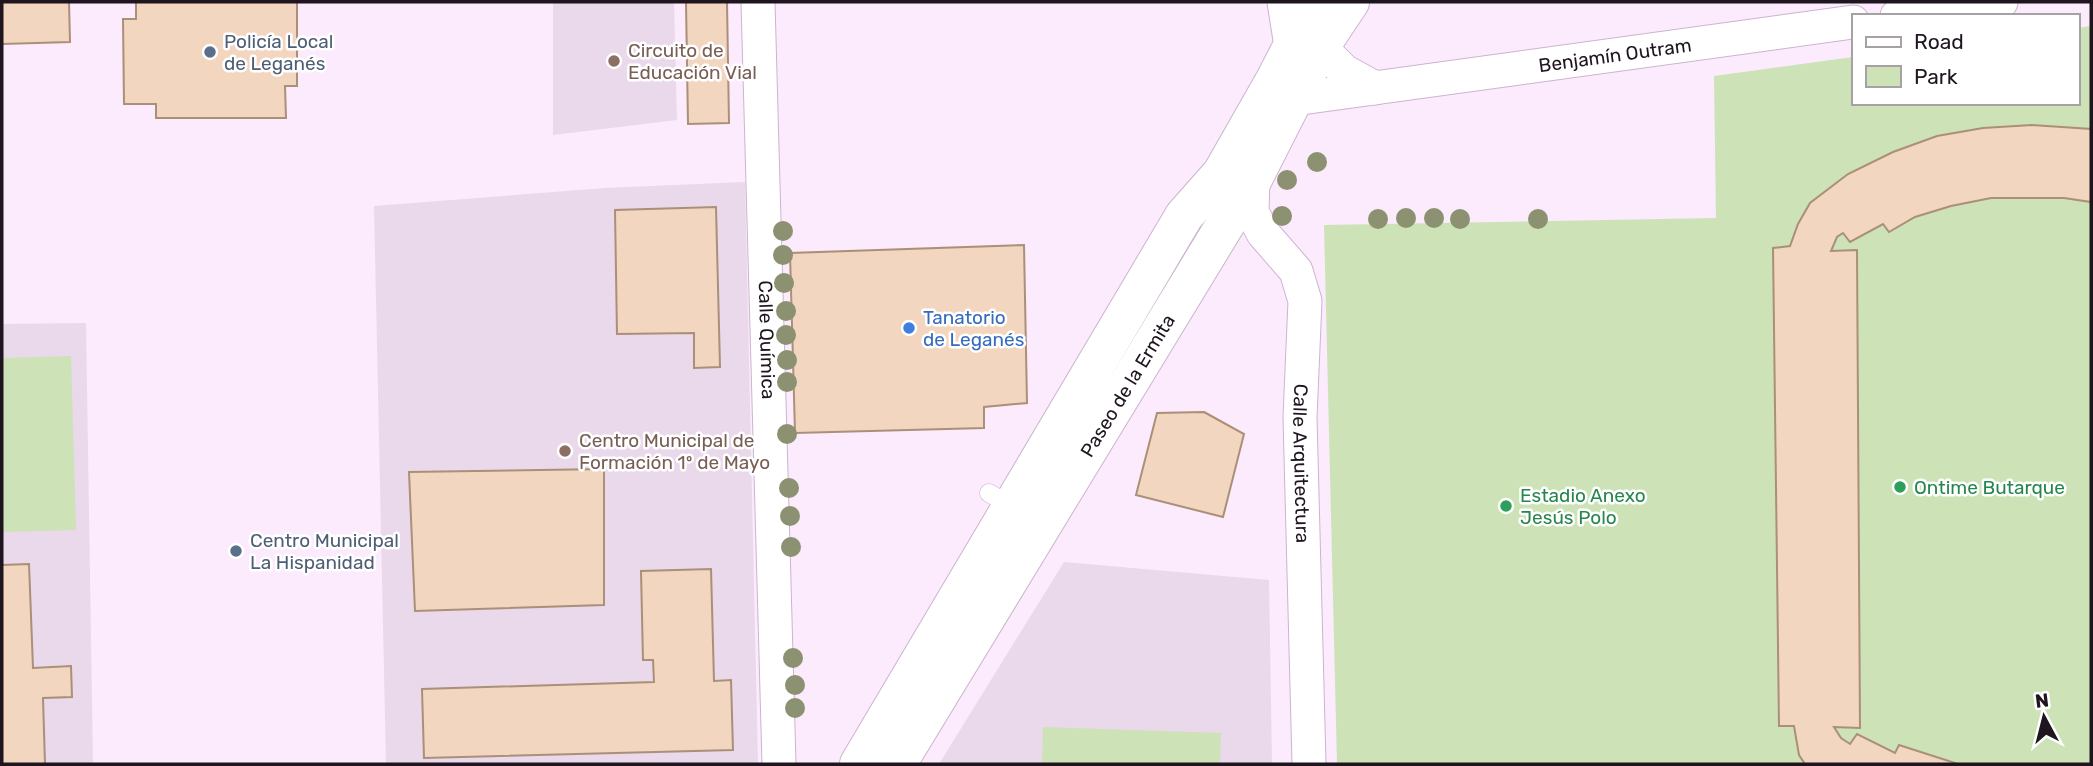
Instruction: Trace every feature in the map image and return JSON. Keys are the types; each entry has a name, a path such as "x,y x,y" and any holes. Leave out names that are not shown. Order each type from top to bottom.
{"main road":[{"name":"Paseo de la Ermita","path":"897,764 1015,508 1252,179 1294,99 1315,2"},
{"name":"Paseo de la Ermita","path":"859,764 1015,508 1184,216 1222,173 1275,80 1350,2"}],"street":[{"name":"Calle Química","path":"758,2 780,764"},
{"path":"1283,2 1306,47 1375,88"},
{"path":"1912,14 2001,2"},
{"name":"Benjamín Outram","path":"1294,99 1852,22"},
{"name":"Calle Arquitectura","path":"1252,179 1252,212 1263,233 1296,271 1305,301 1300,417 1309,764"}],"shaded area":[{"name":"Circuito de Educación Vial","path":"553,2 674,2 677,120 553,135"},
{"name":"Centro Municipal de Formación 1º de Mayo","path":"745,182 758,764 386,764 374,206 605,188"},
{"path":"86,323 93,764 2,764 2,324"},
{"path":"1064,562 1269,580 1272,764 939,764"}],"green space":[{"path":"2091,26 2091,764 1337,764 1324,225 1716,218 1714,76 1852,57 1852,105 2079,105 2079,28"},
{"path":"71,356 76,530 2,532 2,358"},
{"path":"1043,727 1221,733 1220,764 1042,764"}],"building":[{"path":"2,2 69,2 70,42 2,44"},
{"name":"Policía Local de Leganés","path":"136,2 297,2 297,86 285,86 286,118 156,118 156,104 124,104 123,19 136,19"},
{"path":"686,2 727,2 729,123 688,124"},
{"path":"2032,125 2091,129 2091,202 2064,198 1991,198 1915,217 1889,232 1883,224 1850,242 1843,233 1837,237 1831,251 1857,250 1860,728 1834,727 1841,738 1850,744 1857,734 1895,753 1899,745 1958,764 1805,764 1799,755 1794,726 1779,726 1773,248 1790,246 1810,203 1848,174 1893,152 1937,136 1983,128"},
{"path":"716,207 720,367 694,368 694,333 617,334 615,210"},
{"name":"Tanatorio de Leganés","path":"1024,245 1027,403 984,407 984,428 795,433 790,253"},
{"path":"1204,412 1244,434 1223,517 1136,495 1157,413"},
{"path":"604,469 604,605 415,611 409,472"},
{"path":"29,564 33,668 71,666 72,697 43,698 45,764 2,764 2,565"},
{"path":"711,569 714,681 731,680 733,750 424,758 422,689 654,682 653,660 643,660 641,571"}],"place":[{"name":"Policía Local de Leganés","path":"210,52"},
{"name":"Circuito de Educación Vial","path":"614,61"},
{"name":"Tanatorio de Leganés","path":"909,328"},
{"name":"Centro Municipal de Formación 1º de Mayo","path":"565,451"},
{"name":"Ontime Butarque","path":"1900,487"},
{"name":"Estadio Anexo Jesús Polo","path":"1506,506"},
{"name":"Centro Municipal La Hispanidad","path":"236,551"}]}
